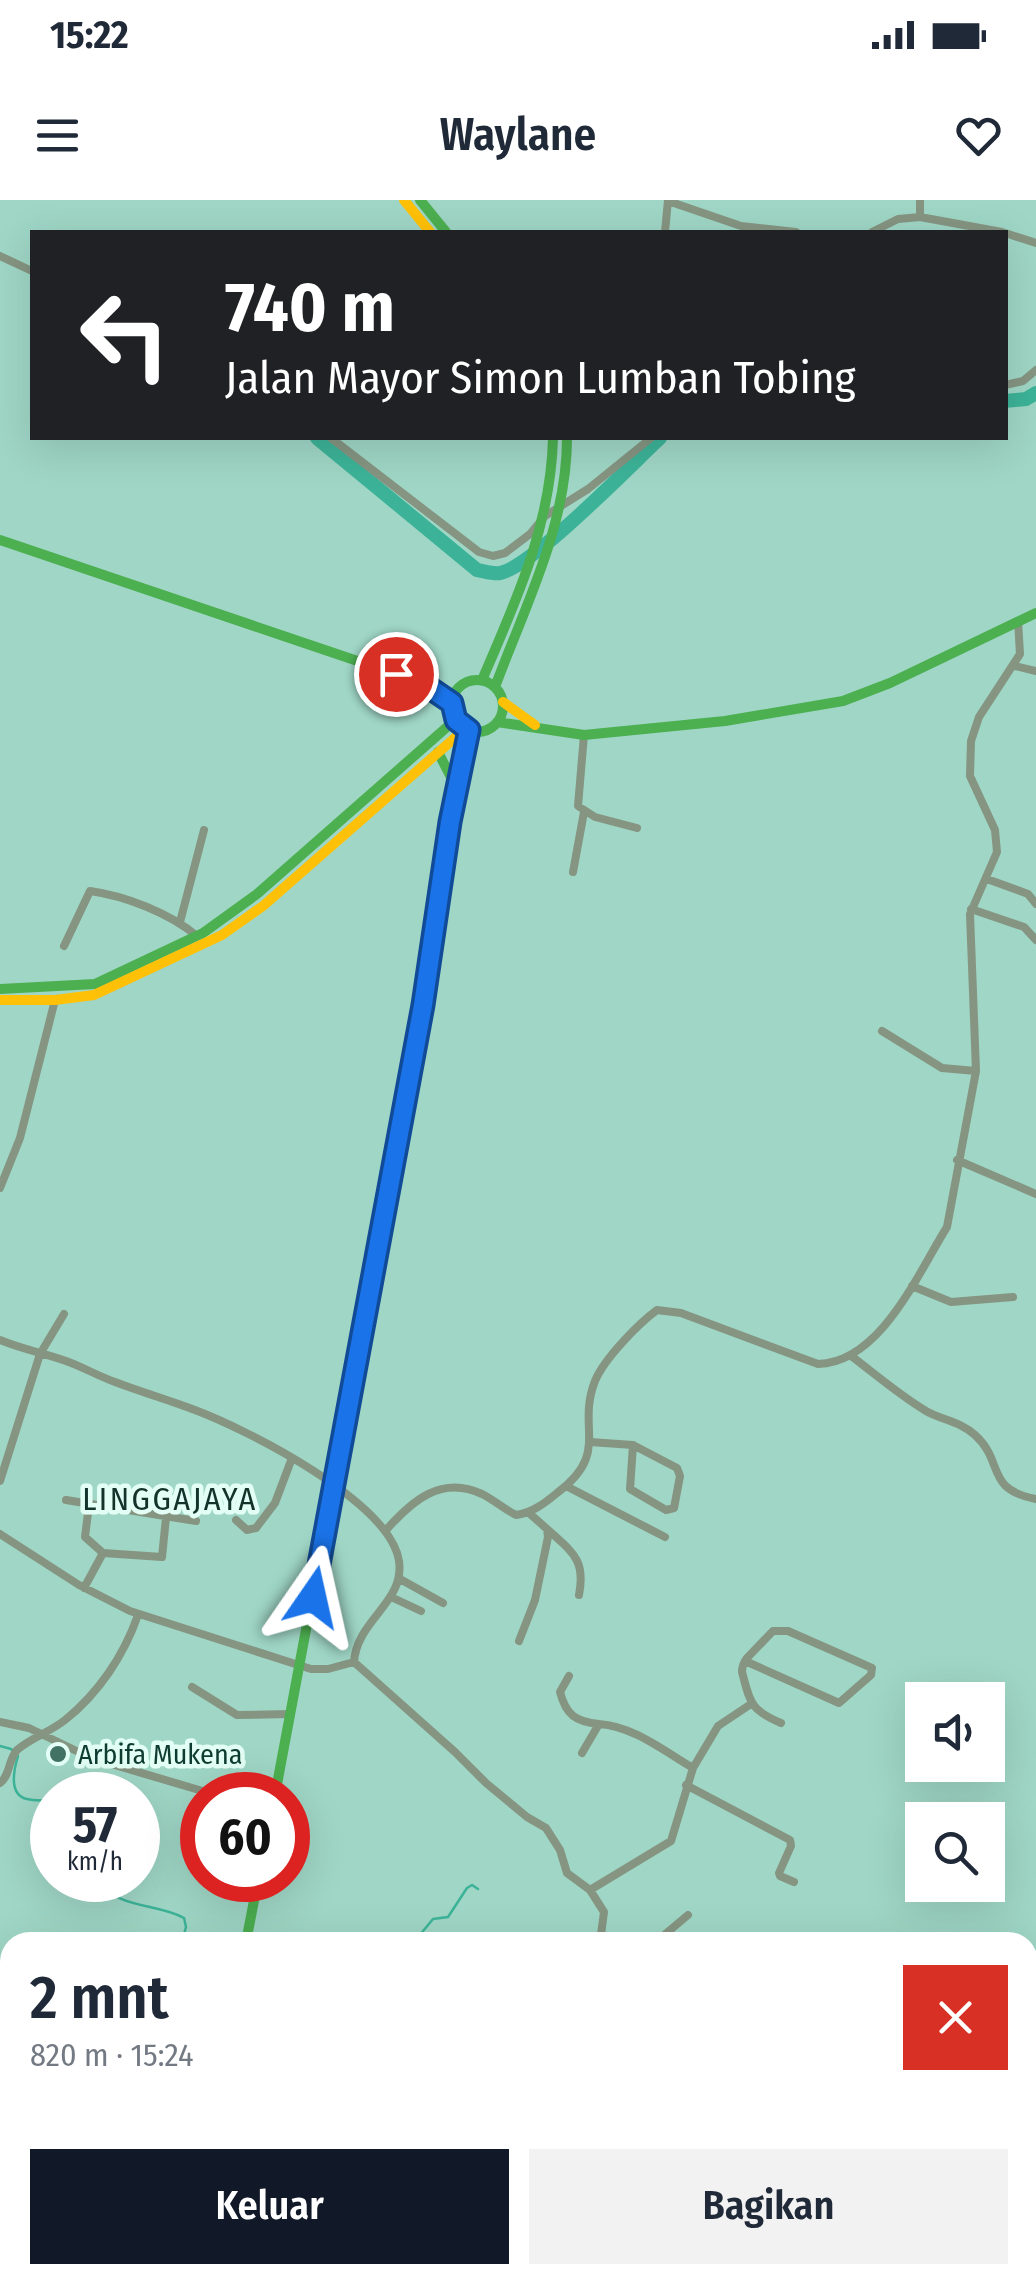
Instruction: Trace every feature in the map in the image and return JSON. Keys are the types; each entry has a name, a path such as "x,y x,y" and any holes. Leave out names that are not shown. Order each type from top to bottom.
{"main road":[{"path":"404,200 428,230"},
{"path":"420,200 444,230"},
{"path":"495,687 549,519 553,440"},
{"path":"549,519 558,509 566,474 567,440"},
{"path":"0,540 254,623 430,688 452,703"},
{"path":"482,680 528,584 529,567 541,545"},
{"path":"497,722 584,735 725,722 843,701 890,684 1036,613"},
{"path":"430,688 482,680 495,687 503,702 539,727"},
{"path":"460,686 452,703 456,720 467,729 486,730"},
{"path":"463,758 497,722 503,702"},
{"path":"0,1000 94,995 150,965 256,894 456,720"},
{"path":"0,989 95,984 222,935 263,906 467,729"},
{"path":"279,1772 423,1005 467,729"},
{"path":"438,752 456,787"},
{"path":"256,894 263,906"},
{"path":"248,1932 254,1902"}],"street":[{"path":"920,200 920,217"},
{"path":"664,230 668,201 741,226 778,230"},
{"path":"875,230 892,220 920,217 988,230"},
{"path":"1008,234 1036,243"},
{"path":"0,256 30,270"},
{"path":"1008,384 1023,381 1036,370"},
{"path":"334,440 479,552 493,556 505,553 549,519"},
{"path":"558,509 612,472 647,440"},
{"path":"386,1530 417,1498 432,1490 469,1490 516,1515 529,1512 566,1486 582,1469 590,1442 595,1382 636,1328 657,1310 681,1313 818,1364 842,1360 894,1317 950,1220 957,1160 976,1071 971,909 997,852 996,830 970,776 971,741 979,717 1014,666 1021,648 1018,621"},
{"path":"1014,666 1036,671"},
{"path":"584,735 576,794 578,806 584,812 637,828"},
{"path":"574,872 584,812"},
{"path":"180,922 204,830"},
{"path":"987,879 1028,894 1036,904"},
{"path":"64,946 90,892 180,922 197,936"},
{"path":"971,909 1024,926 1036,940"},
{"path":"0,1188 20,1138 55,1000"},
{"path":"882,1031 942,1068 976,1071"},
{"path":"957,1160 1036,1194"},
{"path":"912,1286 951,1302 1014,1298"},
{"path":"0,1481 40,1354 64,1314"},
{"path":"0,1340 197,1410 334,1484 386,1530 396,1548 400,1579 360,1636 354,1662"},
{"path":"850,1355 923,1410 952,1420 976,1435 1001,1483 1011,1492 1036,1499"},
{"path":"0,1439 9,1447"},
{"path":"590,1442 633,1446 677,1468 680,1476 674,1508 666,1510 630,1489 633,1446"},
{"path":"236,1520 247,1530 256,1528 274,1504 292,1458"},
{"path":"566,1486 664,1537"},
{"path":"89,1505 84,1537 101,1552 162,1557 168,1498"},
{"path":"66,1500 196,1521"},
{"path":"529,1512 580,1562 579,1595"},
{"path":"520,1641 547,1554 547,1530"},
{"path":"0,1534 82,1586 138,1615 300,1666 328,1669 354,1662"},
{"path":"82,1586 101,1552"},
{"path":"400,1579 444,1603"},
{"path":"390,1597 421,1612"},
{"path":"0,1784 14,1753 66,1720 111,1670 128,1644 138,1615"},
{"path":"745,1661 839,1703 873,1671 870,1666 782,1629 774,1631 745,1661 742,1672 751,1704 765,1717 781,1723"},
{"path":"354,1662 526,1818 546,1828 560,1850 567,1873 590,1890 604,1912 602,1932"},
{"path":"569,1676 560,1692 563,1706 582,1723 611,1724 692,1768"},
{"path":"192,1686 236,1715 291,1714"},
{"path":"590,1890 665,1848 671,1841 692,1768 718,1726 751,1704"},
{"path":"0,1722 29,1728 91,1758 180,1784"},
{"path":"582,1753 599,1724"},
{"path":"686,1785 790,1840 779,1873 794,1882"},
{"path":"669,1932 688,1915"}],"waterway":[{"path":"1008,401 1026,399 1036,393"},
{"path":"319,440 477,570 497,573 515,567 557,535 658,440"},
{"path":"0,1746 18,1756 15,1787 21,1797 30,1799"},
{"path":"422,1932 433,1919 448,1917 467,1888 472,1885 478,1889"},
{"path":"130,1902 184,1918 185,1932"}],"traffic: fast":[{"path":"420,200 444,230"},
{"path":"482,680 539,532 553,440"},
{"path":"495,687 552,534 560,503 567,440"},
{"path":"0,540 390,672 452,703"},
{"path":"497,722 584,735 725,721 843,701 890,683 1036,613"},
{"path":"477,680 495,688 503,706 495,724 477,732 459,724 451,706 459,688 477,680"},
{"path":"0,989 95,984 203,933 257,894 455,720"},
{"path":"279,1772 423,1005 456,787 469,730"},
{"path":"438,752 456,787"},
{"path":"248,1932 254,1902"}],"traffic: slow":[{"path":"404,200 428,230"},
{"path":"503,702 535,725"},
{"path":"0,1000 94,995 222,935 263,906 465,729"}],"place":[{"name":"Arbifa Mukena","path":"58,1754"}],"district":[{"name":"LINGGAJAYA","path":"170,1499"}],"route":[{"path":"313,1597 423,1005 450,822 469,730 456,720 452,703 430,688 396,674"}]}
